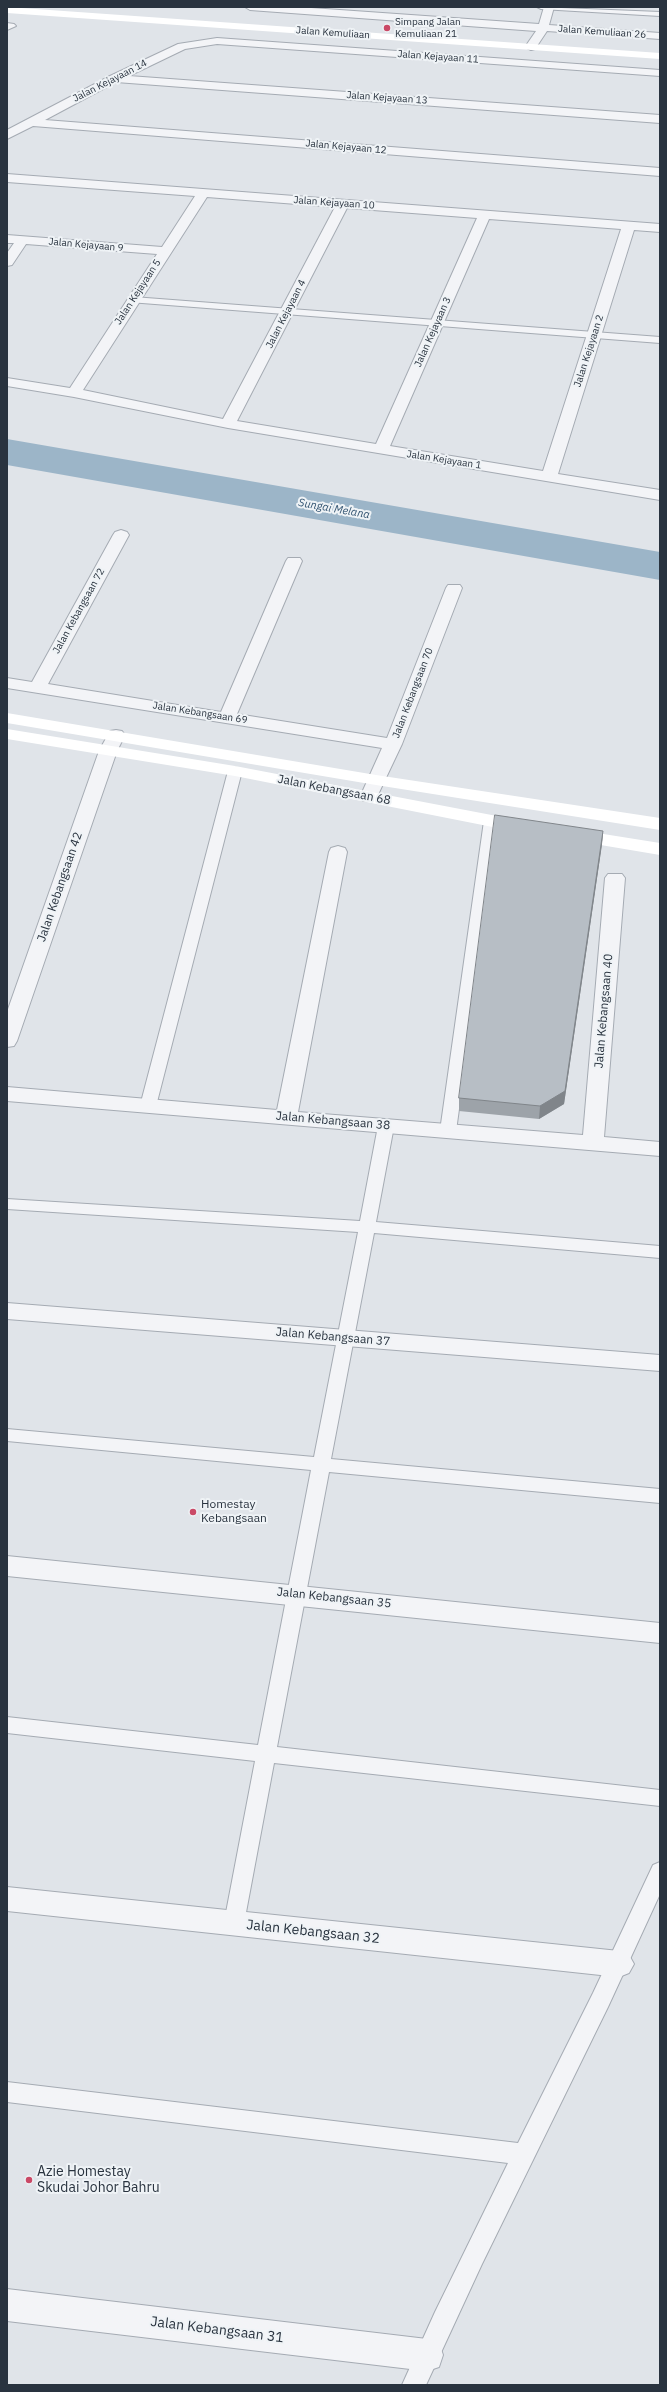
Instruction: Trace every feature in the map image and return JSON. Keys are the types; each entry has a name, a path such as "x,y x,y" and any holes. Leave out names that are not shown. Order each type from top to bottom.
{"street":[{"name":"Jalan Kemuliaan 26","path":"250,7 370,11 543,28 660,36"},
{"path":"531,47 543,28 547,7"},
{"name":"Jalan Kemuliaan","path":"7,10 660,56"},
{"name":"Jalan Kejayaan 11","path":"217,40 660,73"},
{"name":"Jalan Kejayaan 14","path":"7,135 114,78 182,46 217,40"},
{"name":"Jalan Kejayaan 13","path":"114,78 660,119"},
{"name":"Jalan Kejayaan 12","path":"32,122 660,172"},
{"name":"Jalan Kejayaan 10","path":"7,178 660,228"},
{"name":"Jalan Kejayaan 5","path":"74,392 132,300 204,192"},
{"name":"Jalan Kejayaan 4","path":"228,424 343,203"},
{"name":"Jalan Kejayaan 3","path":"381,449 485,214"},
{"name":"Jalan Kejayaan 2","path":"549,477 629,226"},
{"name":"Jalan Kejayaan 9","path":"7,239 165,251"},
{"path":"7,262 23,240"},
{"path":"7,382 74,392"},
{"name":"Jalan Kejayaan 1","path":"74,392 228,424 660,495"},
{"name":"Jalan Kebangsaan 72","path":"37,688 121,535"},
{"path":"227,718 294,562"},
{"name":"Jalan Kebangsaan 70","path":"372,789 393,744 454,588"},
{"name":"Jalan Kebangsaan 69","path":"7,683 393,744"},
{"name":"Jalan Kebangsaan 68","path":"7,718 234,771 660,824"},
{"name":"Jalan Kebangsaan 68","path":"7,734 112,743 372,789 491,821 660,849"},
{"name":"Jalan Kebangsaan 42","path":"7,1041 112,743"},
{"path":"286,1117 338,852"},
{"name":"Jalan Kebangsaan 40","path":"593,1143 615,878"},
{"name":"Jalan Kebangsaan 38","path":"7,1094 660,1149"},
{"name":"Jalan Kebangsaan 37","path":"7,1311 660,1363"},
{"name":"Jalan Kebangsaan 35","path":"7,1566 296,1594 660,1633"},
{"name":"Jalan Kebangsaan 32","path":"7,1899 619,1964"},
{"name":"Jalan Kebangsaan 31","path":"7,2305 427,2355"}],"lane":[{"path":"547,7 660,14"},
{"path":"132,300 660,340"},
{"path":"148,1106 234,771"},
{"path":"448,1131 491,821"},
{"path":"234,1923 386,1126"},
{"path":"7,1204 367,1227 660,1252"},
{"path":"7,1435 321,1466 660,1496"},
{"path":"7,1726 660,1798"},
{"path":"414,2385 524,2154 619,1964 660,1871"},
{"path":"7,2092 524,2154"}],"building":[{"path":"495,815 603,831 565,1091 540,1106 459,1098"}],"waterway":[{"name":"Sungai Melana","path":"7,452 660,566"}],"place":[{"name":"Simpang Jalan Kemuliaan 21","path":"387,28"},
{"name":"Homestay Kebangsaan","path":"193,1512"},
{"name":"Azie Homestay Skudai Johor Bahru","path":"29,2180"}]}
